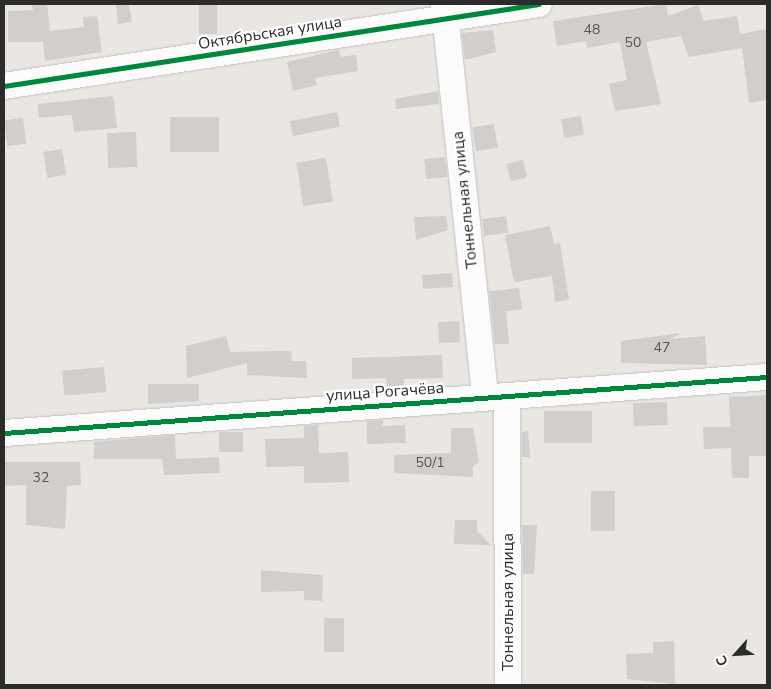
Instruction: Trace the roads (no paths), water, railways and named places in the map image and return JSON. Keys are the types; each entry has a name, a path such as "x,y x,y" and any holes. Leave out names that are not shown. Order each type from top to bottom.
{"street":[{"name":"Октябрьская улица","path":"4,86 445,12 539,4"},
{"name":"Тоннельная улица","path":"445,12 496,398 508,685"},
{"name":"улица Рогачёва","path":"4,433 767,377"}]}
